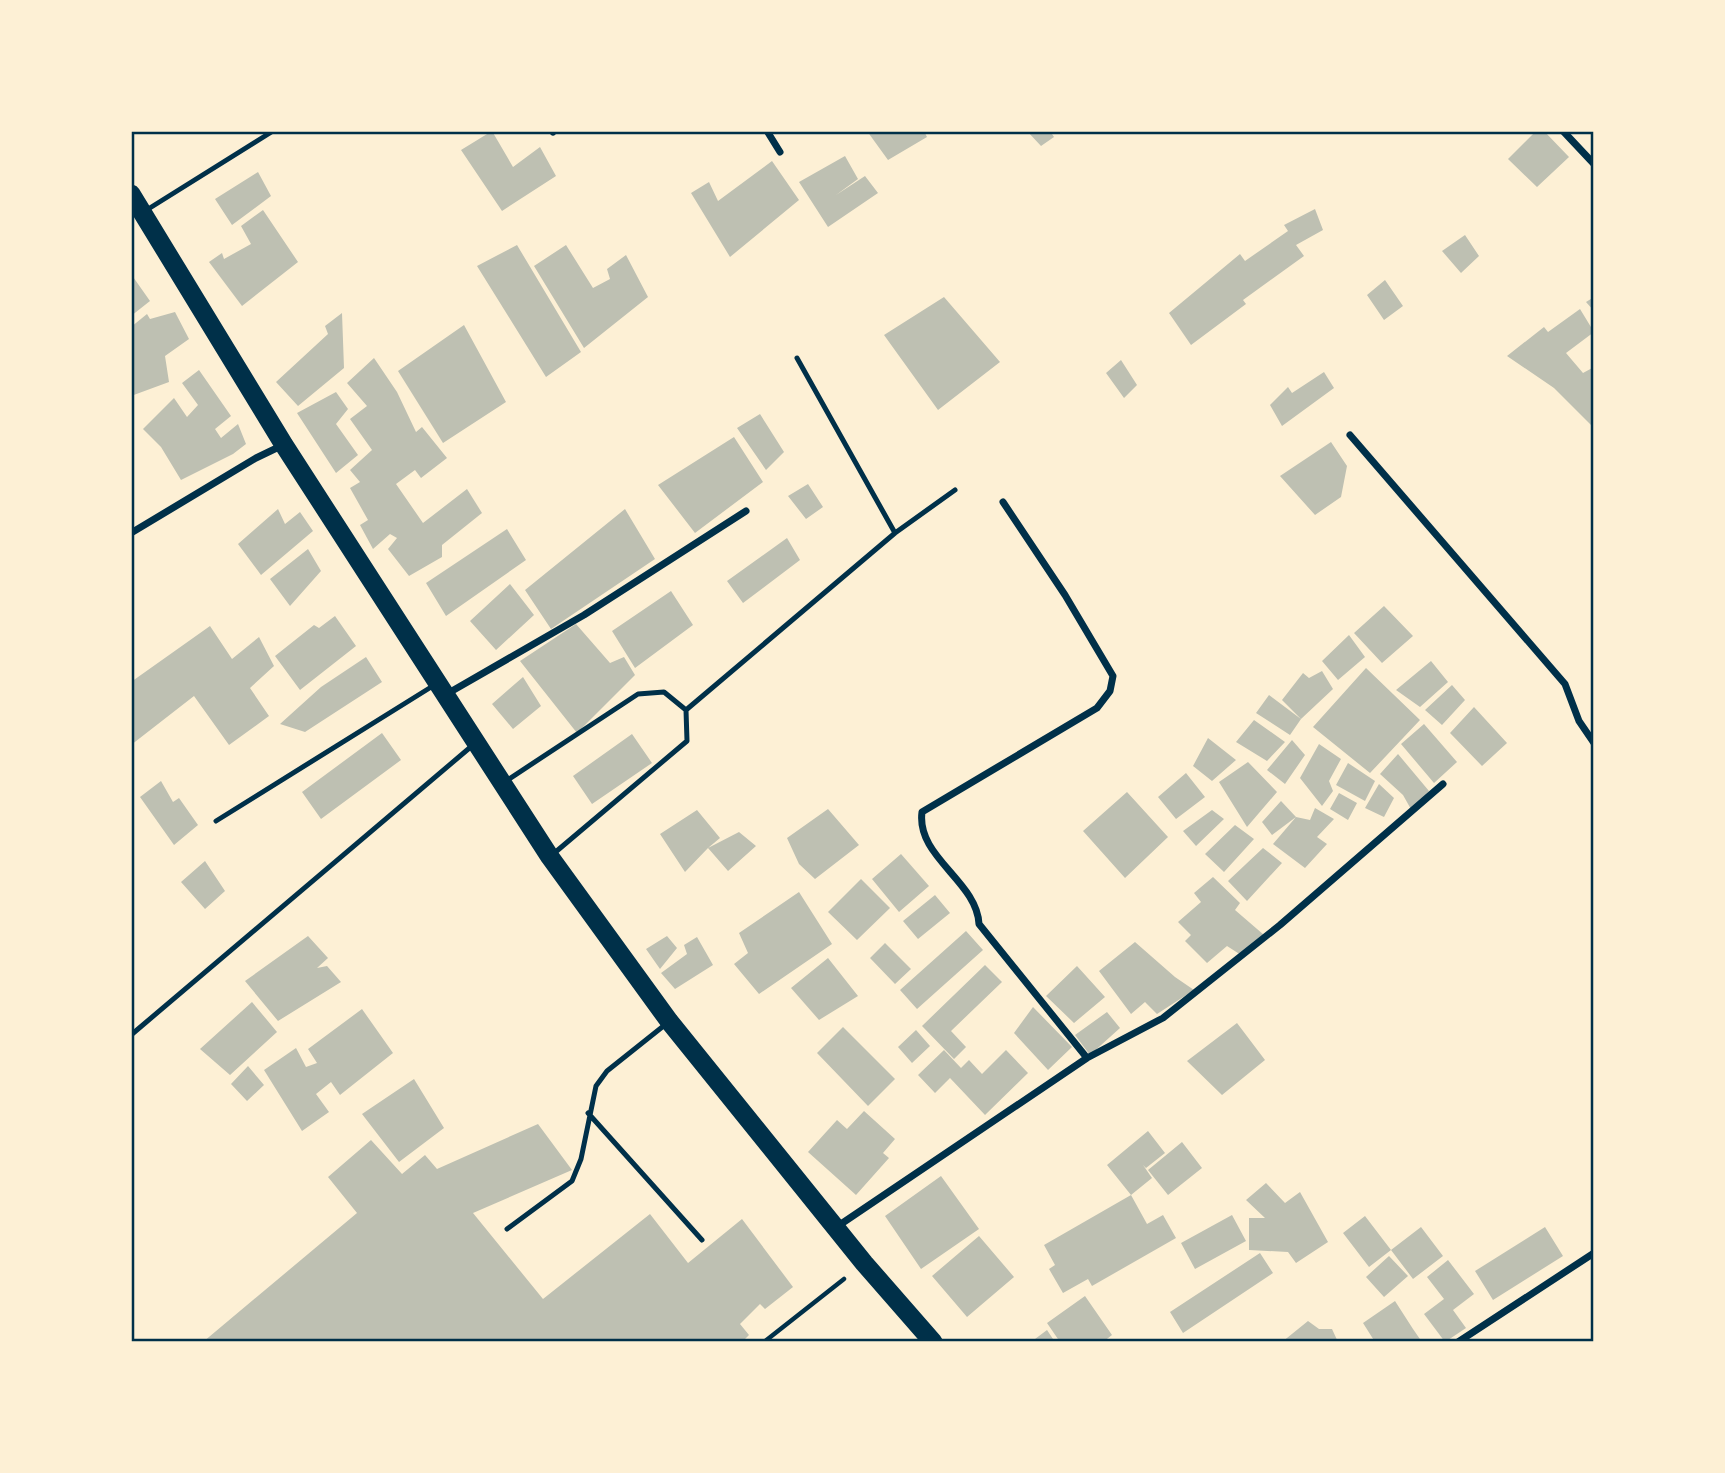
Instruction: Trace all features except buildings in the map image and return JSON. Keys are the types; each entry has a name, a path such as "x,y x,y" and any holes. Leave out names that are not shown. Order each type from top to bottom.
{"highway":[{"path":"131,194 284,445 550,857 669,1021 864,1263 933,1342"}],"street":[{"path":"767,131 780,152"},
{"path":"1563,131 1594,164"},
{"path":"1350,435 1565,684 1579,721 1594,743"},
{"path":"131,533 256,458 284,445"},
{"path":"1003,502 1065,594 1113,676 1110,691 1097,708 922,812 921,822 925,838 978,909 979,924 1087,1058"},
{"path":"441,689 584,615 746,510"},
{"path":"837,1227 1087,1058 1163,1018 1280,925 1443,784"},
{"path":"1458,1342 1594,1253"}],"lane":[{"path":"143,213 273,131"},
{"path":"796,358 895,534"},
{"path":"686,710 895,534 956,490"},
{"path":"216,821 441,689"},
{"path":"504,783 638,694 664,692 686,710 687,741 550,857"},
{"path":"131,1035 476,743"},
{"path":"507,1229 572,1181 581,1159 588,1113 596,1086 607,1071 669,1021"},
{"path":"588,1113 702,1240"}],"path":[{"path":"764,1342 864,1263"}]}
